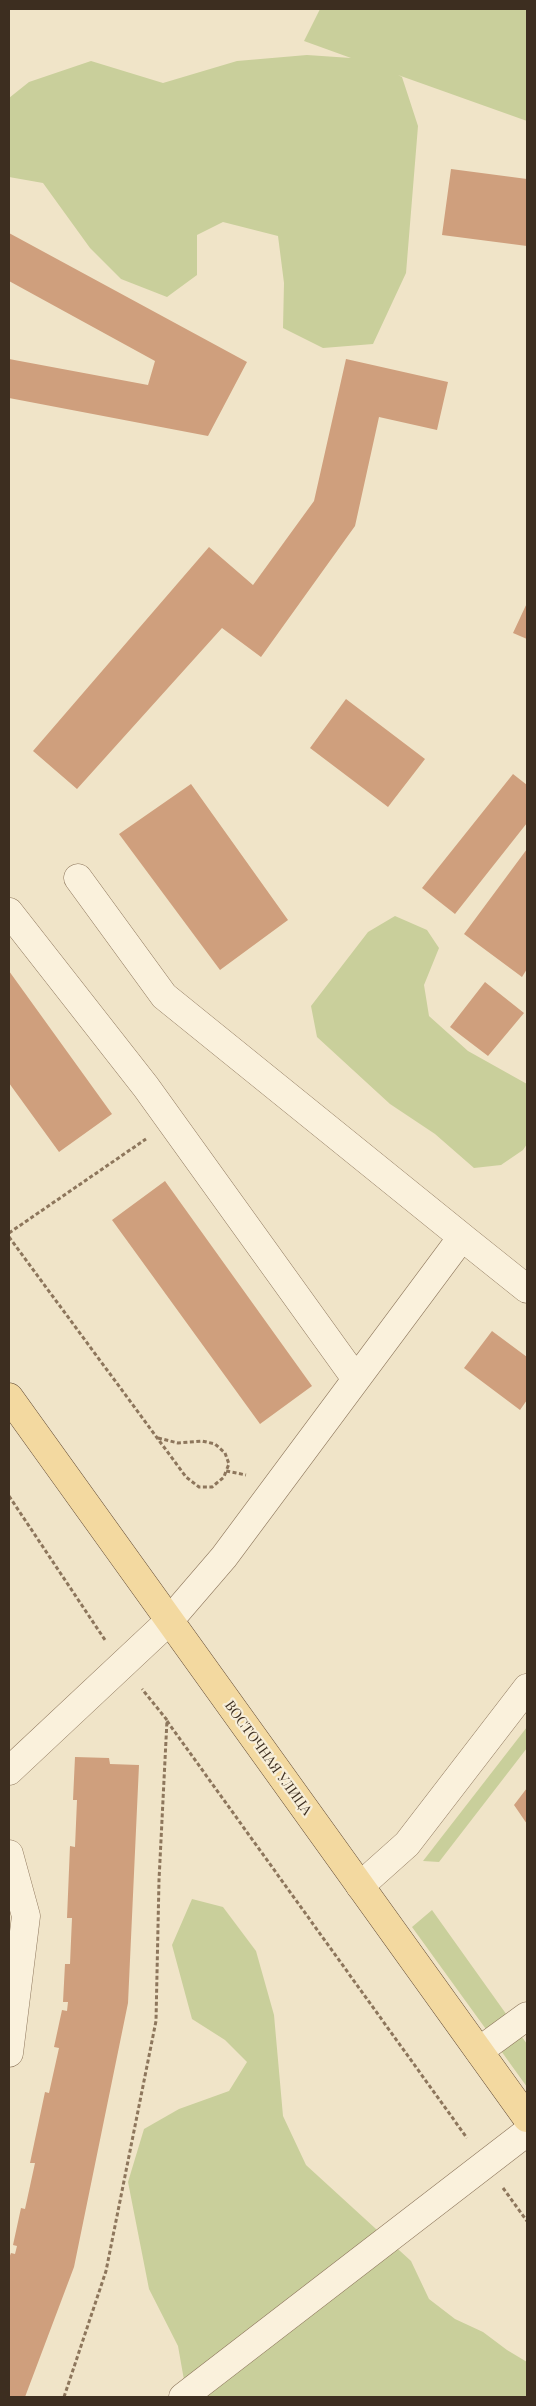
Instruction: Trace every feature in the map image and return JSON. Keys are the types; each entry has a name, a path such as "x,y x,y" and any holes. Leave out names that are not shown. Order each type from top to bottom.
{"main road":[{"name":"ВОСТОЧНАЯ УЛИЦА","path":"9,1397 527,2118"}],"lane":[{"path":"78,878 164,996 527,1289"},
{"path":"9,912 171,1121 356,1379"},
{"path":"9,1770 169,1621 224,1557 462,1237"},
{"path":"360,1886 407,1844 527,1688"},
{"path":"9,1854 26,1916 9,2053"},
{"path":"479,2050 527,2016"},
{"path":"183,2397 527,2132"}],"path":[{"path":"157,1438 178,1443 202,1441 215,1444 225,1453 229,1464 224,1477 212,1486 199,1487 186,1477 157,1438 9,1235 171,1121"},
{"path":"226,1471 279,1483"},
{"path":"9,1496 122,1664 167,1720 527,2221"},
{"path":"64,2397 106,2271 156,2021 159,1880 167,1720"}],"green space":[{"path":"320,9 527,9 527,121 398,75 402,77 418,126 406,273 373,344 323,348 283,328 284,283 278,236 223,222 197,235 197,275 167,297 121,279 90,248 43,183 9,177 9,98 29,82 91,61 163,83 237,61 307,55 351,58 304,41"},
{"path":"395,916 427,930 439,948 424,985 429,1016 468,1051 527,1084 527,1144 523,1150 501,1165 474,1168 435,1134 390,1104 317,1037 311,1006 368,932"},
{"path":"527,1727 527,1748 439,1862 423,1861"},
{"path":"192,1899 223,1907 256,1951 274,2015 283,2116 306,2165 411,2261 429,2299 455,2319 483,2332 527,2362 527,2397 187,2397 178,2346 149,2289 128,2182 144,2129 179,2109 229,2091 247,2062 225,2040 192,2019 172,1945"},
{"path":"432,1910 509,2018 488,2032 412,1927"},
{"path":"519,2033 527,2044 527,2087 499,2048"}],"building":[{"path":"451,169 527,179 527,246 442,235"},
{"path":"9,233 247,362 208,436 9,398 9,359 148,385 155,361 9,281"},
{"path":"346,359 448,382 437,430 379,417 355,526 261,657 222,628 77,789 33,751 209,547 253,585 314,501"},
{"path":"527,603 527,639 513,633"},
{"path":"346,699 425,759 388,807 310,748"},
{"path":"513,774 527,785 527,823 455,914 422,888"},
{"path":"191,784 288,920 220,970 119,834"},
{"path":"527,849 527,969 522,977 464,934"},
{"path":"9,971 112,1114 59,1152 9,1083"},
{"path":"485,982 524,1013 488,1056 450,1027"},
{"path":"165,1181 312,1386 260,1424 112,1220"},
{"path":"492,1331 527,1357 527,1400 520,1410 464,1368"},
{"path":"75,1757 109,1758 110,1764 139,1765 128,2003 74,2267 25,2397 9,2397 9,2258 11,2253 15,2254 17,2246 13,2245 21,2208 25,2209 35,2163 30,2163 45,2092 49,2093 59,2048 54,2047 62,2010 67,2011 68,2002 63,2002 65,1964 70,1964 72,1918 67,1918 70,1846 75,1847 77,1800 73,1800"},
{"path":"527,1788 527,1824 514,1805"}]}
